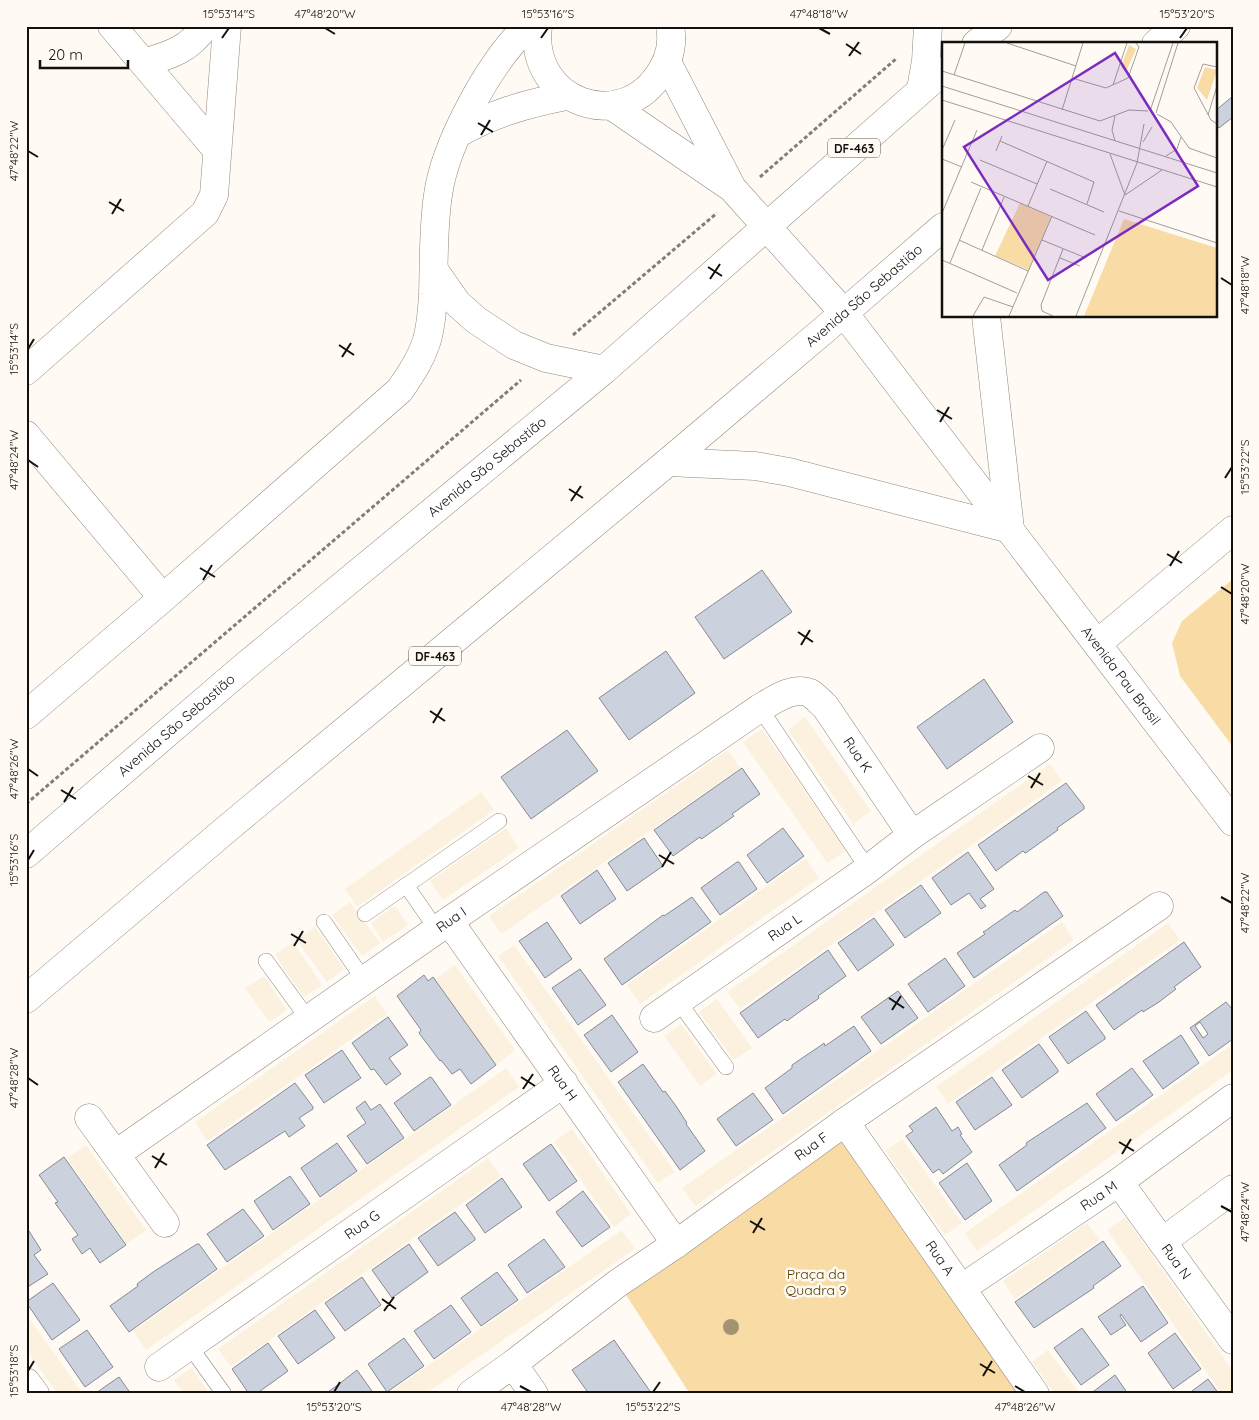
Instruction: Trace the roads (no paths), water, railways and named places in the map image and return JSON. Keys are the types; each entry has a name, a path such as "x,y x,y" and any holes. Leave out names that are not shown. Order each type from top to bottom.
{"street":[{"path":"112,26 218,150"},
{"path":"144,63 173,54 189,45 206,26"},
{"path":"26,371 205,212 214,195 227,26"},
{"path":"26,715 163,598 400,390 416,367 426,343 431,316 438,195 442,172 457,134 474,100 507,48 528,26"},
{"path":"538,26 536,37 538,52 543,66 554,84 566,96 593,106 612,106 629,102 644,93 656,81 667,62 670,50 670,26"},
{"path":"978,42 998,26"},
{"path":"1158,42 1176,26"},
{"path":"921,89 929,28"},
{"path":"667,62 735,192"},
{"name":"Avenida São Sebastião","path":"26,854 244,667 604,370 942,72"},
{"path":"457,134 488,117 511,108 566,96"},
{"path":"612,106 735,192"},
{"name":"Avenida Pau Brasil","path":"735,192 844,313 1233,822"},
{"name":"Avenida São Sebastião","path":"26,999 229,826 668,462 942,228"},
{"path":"434,270 457,303 476,320 514,345 546,358 604,370"},
{"path":"668,462 755,466 789,472 1010,529 986,318"},
{"path":"26,435 163,598"},
{"path":"1098,643 1233,530"},
{"name":"Rua K","path":"791,692 801,691 811,694 825,706 912,835"},
{"name":"Rua I","path":"116,1154 443,925 760,708 791,692"},
{"name":"Rua L","path":"654,1018 868,869 912,835 1040,748"},
{"name":"Rua F","path":"470,1394 618,1283 676,1244 846,1122 1159,906"},
{"name":"Rua H","path":"443,925 564,1083 676,1244"},
{"name":"Rua G","path":"159,1367 564,1083"},
{"name":"Rua M","path":"962,1288 1119,1182 1233,1098"},
{"path":"89,1118 165,1223"},
{"name":"Rua A","path":"846,1122 1035,1394"},
{"name":"Rua N","path":"1119,1182 1233,1340"},
{"path":"1162,1242 1233,1189"},
{"path":"512,1364 534,1394"},
{"path":"26,1382 34,1394"}],"lane":[{"path":"760,708 868,869"},
{"path":"365,914 499,820"},
{"path":"406,886 443,925"},
{"path":"324,922 364,980"},
{"path":"266,961 308,1020"},
{"path":"678,1001 726,1067"},
{"path":"189,1345 224,1394"}],"park label":[{"name":"Praça da Quadra 9","path":"816,1282"}]}
